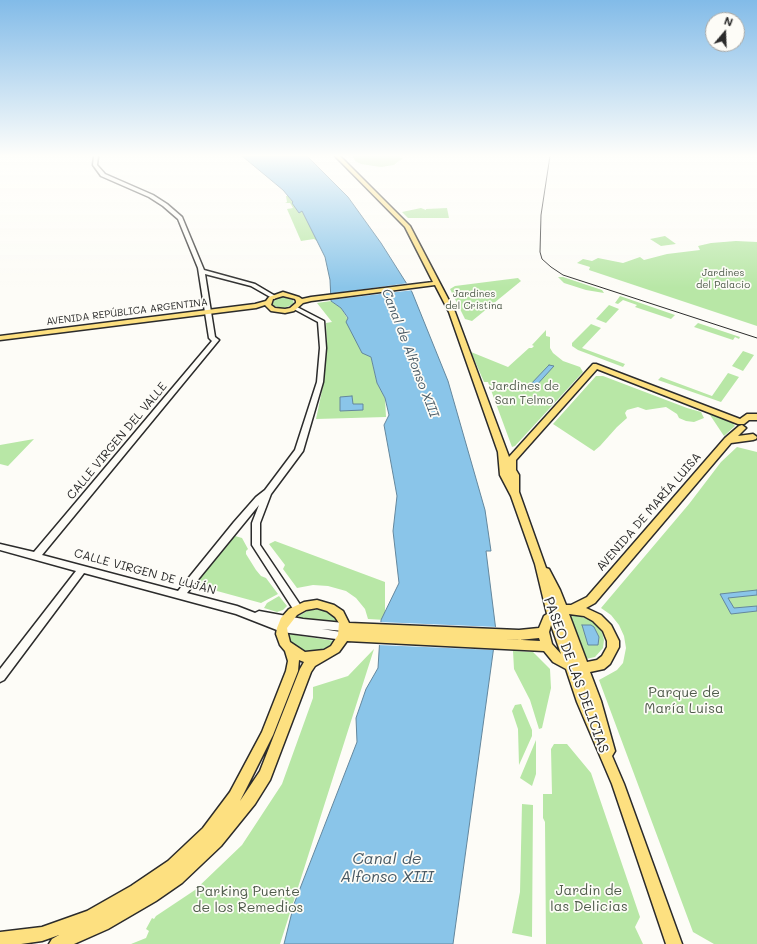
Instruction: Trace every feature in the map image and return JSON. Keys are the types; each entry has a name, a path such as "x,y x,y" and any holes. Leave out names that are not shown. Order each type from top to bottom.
{"main road":[{"path":"157,200 180,218 196,254 201,271 208,312"},
{"name":"PASEO DE LAS DELICIAS","path":"381,200 407,226 452,312 457,344 468,362 502,452 512,469 516,496"},
{"path":"180,595 259,499 268,492 297,455 320,382 323,348 321,320 298,303 290,295 274,297 253,285 201,271"},
{"path":"298,303 313,299 437,283"},
{"path":"269,305 274,297"},
{"name":"AVENIDA REPÚBLICA ARGENTINA","path":"0,338 256,306 269,305 281,311 298,303"},
{"name":"CALLE VIRGEN DEL VALLE","path":"36,556 216,340 212,338 208,312"},
{"path":"512,469 512,460 515,455 596,366 741,425 755,438"},
{"name":"AVENIDA DE MARÍA LUISA","path":"591,600 741,425 743,419 755,415"},
{"path":"728,440 755,438"},
{"path":"502,452 515,455"},
{"name":"PASEO DE LAS DELICIAS","path":"502,452 505,475 516,496 540,564 563,611 577,667 595,701 618,784 674,944"},
{"path":"268,492 256,523 256,545 298,609"},
{"name":"CALLE VIRGEN DE LUJÁN","path":"0,547 237,610 284,625 344,632"},
{"path":"0,677 82,569"},
{"path":"563,611 586,612 597,618 611,634 613,648 606,660 600,664 577,667 557,658 547,646 543,632 544,625 563,611 591,600 597,618"},
{"path":"0,940 42,934 91,917 136,891 173,866 208,833 235,797 267,735 292,671 294,661 290,650 283,640 284,625 298,609 317,604 330,608 365,633"},
{"path":"335,649 344,632 339,614"},
{"path":"344,632 531,640 547,646"},
{"path":"531,640 543,632"},
{"path":"57,944 103,924 151,896 177,878 216,840 250,799 265,775 306,669 311,662 365,633"},
{"path":"290,650 304,657 321,656"}],"green space":[{"path":"287,200 291,200 300,211 302,211 317,241 314,239 301,241 287,209 293,208 290,203 285,203 287,202"},
{"path":"421,208 426,210 447,208 449,218 408,218 402,212"},
{"path":"665,236 676,244 661,246 650,239"},
{"name":"Jardines del Palacio","path":"736,241 757,242 757,326 589,270 590,267 577,263 583,259 592,261 598,258 623,263 640,257 644,260 667,254 700,250 698,246 711,243"},
{"path":"558,277 563,277 602,290 604,293 586,290 564,283"},
{"name":"Jardines del Cristina","path":"518,278 521,281 472,321 465,319 450,289 455,286"},
{"path":"620,296 675,315 671,319 635,307 637,305 623,300 618,304 615,303"},
{"path":"282,297 293,300 294,304 284,308 274,306 272,304 275,300"},
{"path":"331,301 341,308 371,357 377,383 385,398 386,417 316,419 323,386 327,348 326,323 332,322 317,303"},
{"path":"609,305 619,309 606,323 596,319"},
{"path":"698,323 740,337 739,339 735,337 733,340 694,327"},
{"path":"591,324 601,328 582,348 625,364 623,367 578,350 572,346 572,343"},
{"name":"Jardines de San Telmo","path":"546,330 546,336 550,337 550,348 553,353 563,361 580,367 583,372 515,446 512,447 488,382 484,382 471,352 508,367 529,348 532,348 534,346 532,345"},
{"path":"743,351 754,355 743,371 732,366"},
{"path":"728,373 739,377 721,402 658,380 661,377 712,396"},
{"path":"596,376 603,376 701,412 704,418 694,422 686,421 679,418 677,414 666,407 646,410 638,407 627,410 625,413 627,418 594,451 553,424"},
{"path":"708,412 732,422 735,426 724,436"},
{"path":"34,439 8,466 0,464 0,445"},
{"name":"Parque de María Luisa","path":"737,447 757,452 757,944 714,944 693,932 599,680 617,670 623,663 626,648 624,636 619,625 611,615 601,608 689,504 721,462"},
{"path":"235,536 242,538 248,549 246,554 256,570 261,576 266,578 278,594 261,603 195,585 227,543"},
{"path":"275,541 385,582 385,620 368,619 365,609 356,598 346,591 328,586 313,585 297,588 283,569 285,565 269,544"},
{"path":"279,596 287,606 283,610 277,612 264,608 267,603"},
{"path":"311,609 327,611 336,618 338,622 295,618"},
{"path":"570,614 589,619 597,625 602,632 604,640 603,648 595,657 586,659"},
{"path":"289,634 335,641 332,646 324,650 309,653 295,646 290,640"},
{"name":"Parking Puente de los Remedios","path":"374,649 280,944 131,944 146,938 149,931 146,929 152,918 154,919 156,916 195,890 242,845 282,784 313,698 313,687 348,676"},
{"path":"513,651 533,652 550,669 551,688 542,728 539,729 530,700 514,669"},
{"path":"521,704 532,730 532,736 519,765 518,729 512,711 515,705"},
{"path":"536,740 536,774 532,786 520,778"},
{"name":"Jardin de las Delicias","path":"554,744 567,744 591,773 640,917 635,927 643,944 546,944 545,822 543,818 543,794 552,794 551,749"},
{"path":"522,804 533,805 532,937 512,933 520,892"}],"water":[{"name":"Canal de Alfonso XIII","path":"291,200 350,200 381,243 412,292 448,381 485,510 491,551 486,551 496,631 453,944 284,944 294,904 357,742 356,718 366,689 378,668 381,620 399,583 393,531 397,496 384,425 389,415 385,398 377,383 371,357 362,353 346,322 348,318 341,308 331,301 330,280 325,257 302,211 299,213 292,203"},
{"path":"549,365 554,366 534,388 529,386"},
{"path":"352,396 353,404 363,404 363,410 340,411 340,397"},
{"path":"757,590 757,595 728,598 734,608 757,606 757,611 731,614 720,594"},
{"path":"582,625 591,625 594,627 599,637 598,645 588,645"}],"pier":[{"path":"409,283 414,290 329,300 328,294"},
{"path":"379,622 497,627 498,631 495,650 378,645"}],"tram line":[{"path":"543,200 541,215 540,252 542,259 563,275 757,338"}]}
